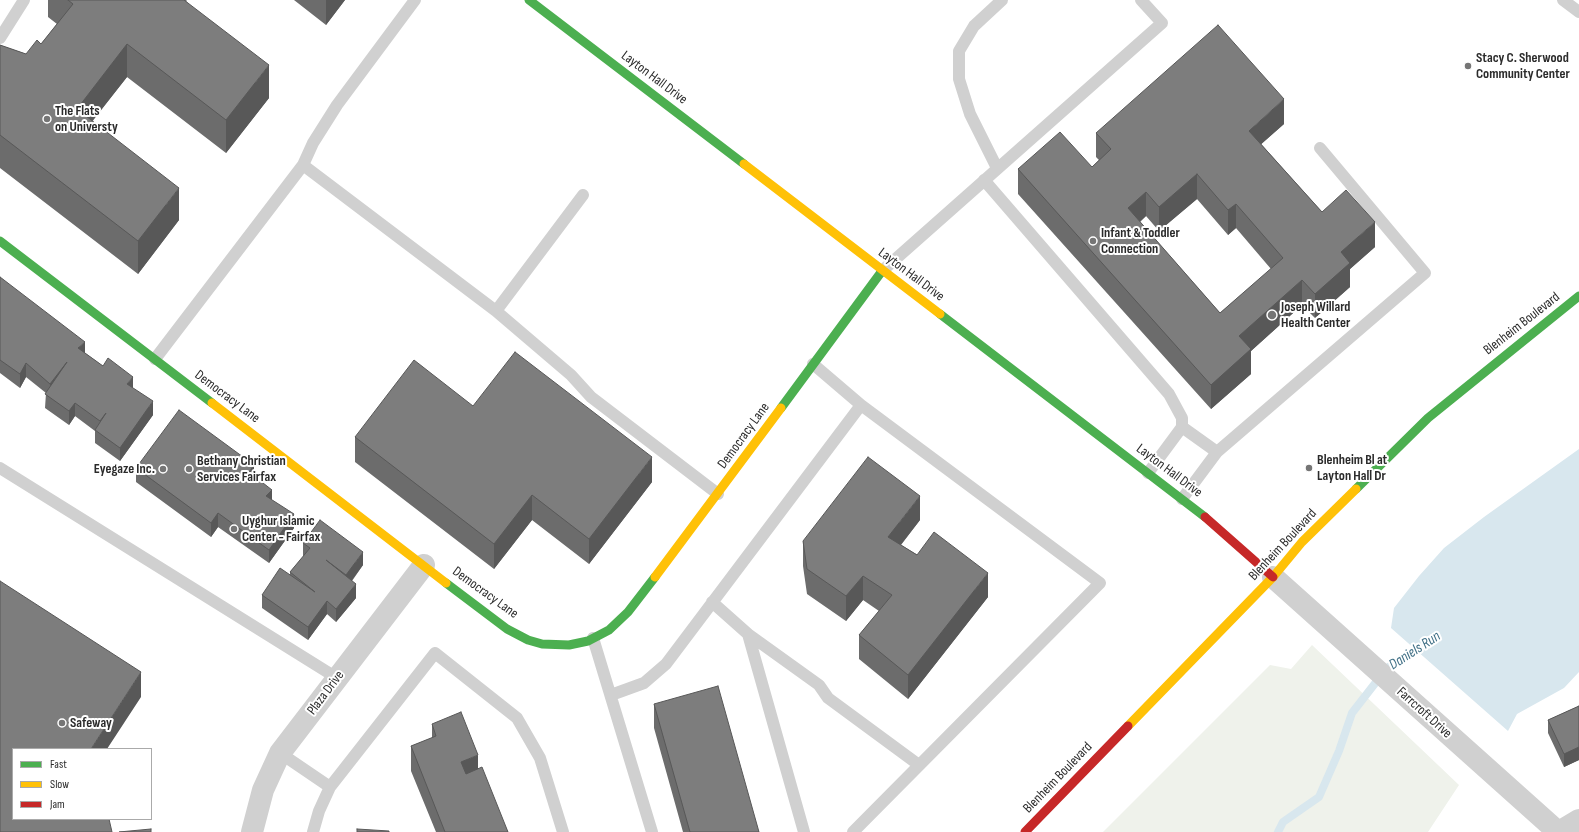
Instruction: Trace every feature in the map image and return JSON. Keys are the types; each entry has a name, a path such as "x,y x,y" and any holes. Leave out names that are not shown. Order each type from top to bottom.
{"street":[{"name":"Layton Hall Drive","path":"529,0 882,271 1201,513 1272,577"},
{"name":"Democracy Lane","path":"0,241 507,628 528,640 542,644 569,645 593,638 609,630 628,612 718,494 882,271"},
{"name":"Blenheim Boulevard","path":"1025,832 1272,577 1302,542 1428,418 1579,296"},
{"name":"Plaza Drive","path":"252,832 263,790 280,754 424,565"},
{"name":"Farrcroft Drive","path":"1272,577 1559,832"},
{"path":"1559,832 1579,820"}],"lane":[{"path":"0,38 24,0"},
{"path":"154,359 303,165 313,143 337,105 415,0"},
{"path":"997,168 970,114 959,79 959,51 974,26 1002,0"},
{"path":"882,271 1162,24 1141,0"},
{"path":"1563,0 1579,12"},
{"path":"1182,499 1217,452 1424,273 1320,148"},
{"path":"303,165 496,311 571,375 591,397 718,494"},
{"path":"984,180 1169,394 1182,418 1182,426 1148,473"},
{"path":"496,311 583,194"},
{"path":"813,364 861,405 1100,583 854,832"},
{"path":"611,695 644,683 666,664 861,405"},
{"path":"1182,426 1217,452"},
{"path":"0,468 337,678"},
{"path":"712,602 748,634 818,685 828,698 919,765"},
{"path":"748,634 804,832"},
{"path":"593,638 652,832"},
{"path":"312,832 319,811 330,787 435,653 517,718 540,758 563,832"},
{"path":"280,754 330,787"}],"shaded area":[{"path":"1579,449 1579,672 1564,688 1517,714 1508,731 1391,628 1394,608 1419,576 1444,548 1484,517"},
{"path":"1312,645 1459,785 1428,832 1103,832 1270,665 1291,669"}],"building":[{"name":"The Flats on Universty","path":"68,0 184,0 269,65 226,120 127,44 77,109 179,188 138,241 0,135 0,45 26,54 37,40 41,44 73,4"},
{"path":"1218,25 1284,99 1249,131 1322,212 1346,190 1375,222 1341,252 1350,263 1315,294 1302,280 1239,336 1251,349 1211,385 1018,169 1060,132 1092,167 1111,149 1096,133","holes":["1197,174 1228,210 1236,204 1283,258 1220,313 1128,208 1146,192 1159,207"]},
{"path":"0,277 85,342 78,348 103,366 108,358 133,377 127,384 153,401 120,448 95,430 106,413 100,421 75,403 69,411 45,394 67,362 50,384 26,363 20,374 0,360"},
{"path":"515,352 652,457 589,539 532,495 494,544 355,437 414,360 473,406"},
{"path":"179,410 254,465 249,472 272,490 266,496 294,514 269,550 218,513 211,523 136,468"},
{"path":"868,457 920,496 888,537 917,555 934,532 988,573 908,675 859,635 892,595 863,576 846,596 807,569 803,541"},
{"path":"320,520 363,552 346,575 326,560 356,584 336,609 327,601 308,627 262,595 280,568 315,592 290,572 310,548 303,543"},
{"name":"Safeway","path":"0,581 141,672 92,748 12,748 12,820 109,820 112,832 0,832"},
{"path":"718,686 759,832 690,832 654,704"},
{"path":"1579,706 1579,747 1564,754 1548,720"},
{"path":"461,712 478,755 461,762 466,774 482,767 508,832 445,832 411,746 436,736 432,724"},
{"path":"151,829 151,832 119,832"},
{"path":"357,829 389,831 389,832 357,832"}],"waterway":[{"name":"Daniels Run","path":"1278,832 1283,822 1319,797 1339,751 1352,713 1387,668 1423,644"}],"traffic: fast":[{"path":"529,0 744,164"},
{"path":"0,241 212,403"},
{"path":"781,408 882,271"},
{"path":"1356,489 1428,418 1579,296"},
{"path":"940,314 1205,517"},
{"path":"446,583 507,629 528,640 542,644 569,645 588,641 609,630 628,612 655,577"}],"traffic: slow":[{"path":"744,164 940,314"},
{"path":"212,403 446,583"},
{"path":"655,577 781,408"},
{"path":"1128,726 1273,577 1302,542 1356,489"}],"traffic: jam":[{"path":"1205,517 1273,577"},
{"path":"1025,832 1128,726"}],"place":[{"name":"Stacy C. Sherwood Community Center","path":"1468,66"},
{"name":"The Flats on Universty","path":"47,119"},
{"name":"Infant & Toddler Connection","path":"1093,241"},
{"name":"Joseph Willard Health Center","path":"1272,315"},
{"name":"Blenheim Bl at Layton Hall Dr","path":"1309,468"},
{"name":"Eyegaze Inc.","path":"163,469"},
{"name":"Bethany Christian Services Fairfax","path":"189,469"},
{"name":"Uyghur Islamic Center - Fairfax","path":"234,529"},
{"name":"Safeway","path":"62,723"}]}
